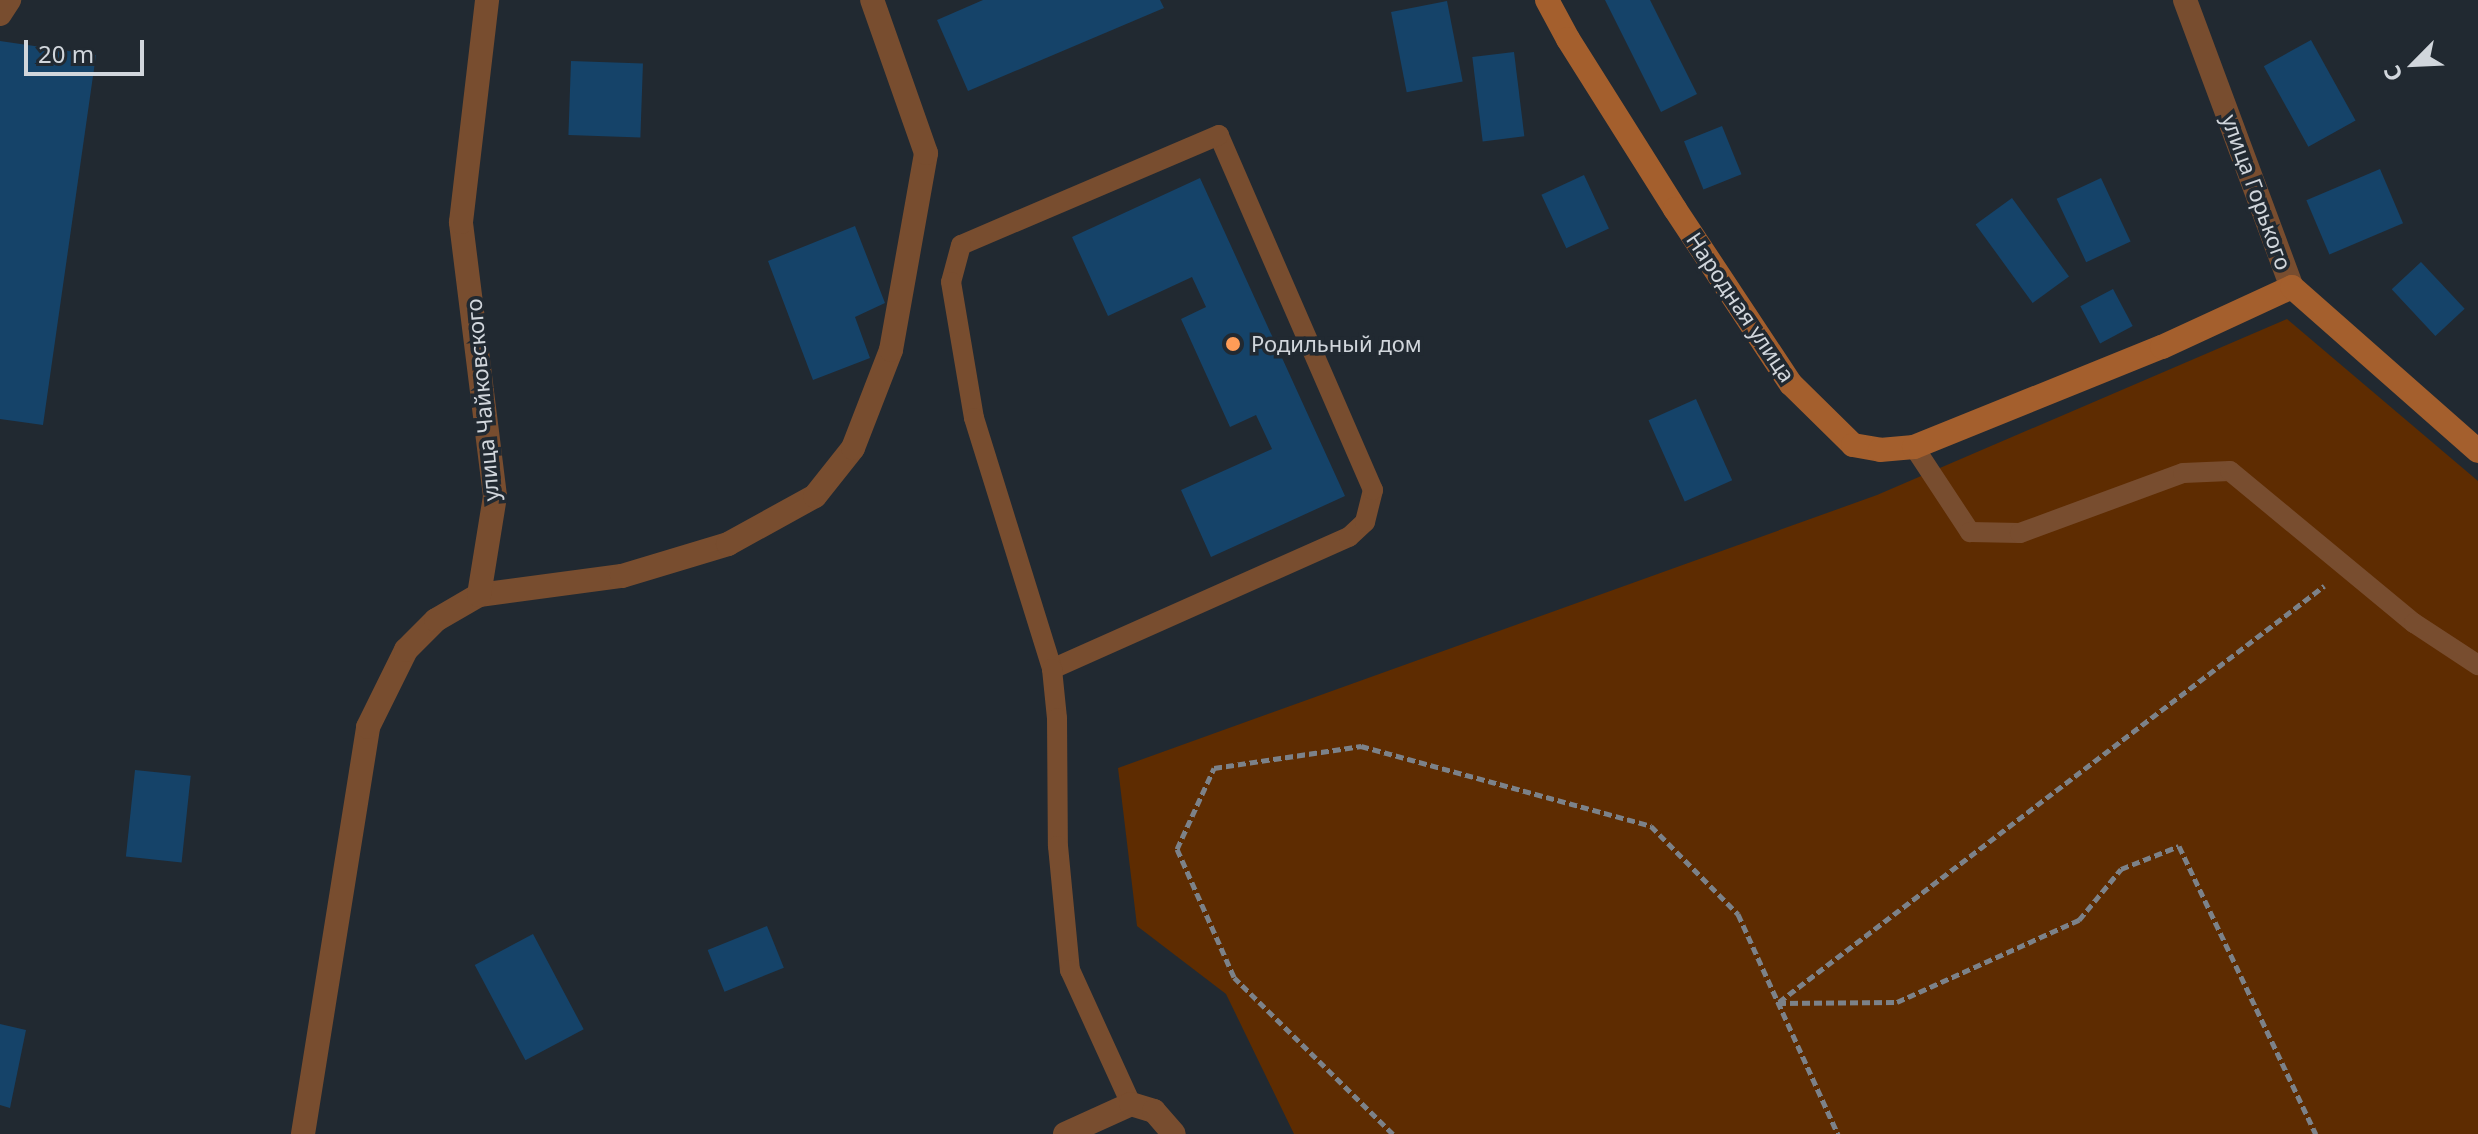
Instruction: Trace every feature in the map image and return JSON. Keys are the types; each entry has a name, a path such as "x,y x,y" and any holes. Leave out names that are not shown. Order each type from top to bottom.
{"street":[{"path":"0,14 9,0"},
{"name":"улица Чайковского","path":"479,595 495,496 461,222 487,0"},
{"path":"303,1134 368,727 406,650 436,620 479,595 622,576 728,544 815,496 853,448 891,350 926,153 872,0"},
{"name":"Народная улица","path":"1547,0 1568,39 1675,209 1791,384 1853,445 1880,450 1914,447 2162,347 2292,287"},
{"name":"улица Горького","path":"2185,0 2292,287 2478,451"},
{"path":"1065,1134 1131,1104 1154,1111 1174,1134"}],"lane":[{"path":"1052,669 1349,537 1365,522 1373,490 1219,135 961,245 951,282 974,418 1052,669 1057,718 1058,846 1070,970 1131,1104"},
{"path":"1914,447 1970,532 2020,533 2183,473 2230,471 2414,623 2478,665"}],"path":[{"path":"1778,1003 2347,568"},
{"path":"1393,1134 1234,977 1177,849 1214,768 1361,746 1651,826 1738,914 1838,1134"},
{"path":"1778,1003 1897,1002 2079,920 2121,869 2179,846 2316,1134"}],"shaded area":[{"path":"2287,319 2478,481 2478,1134 1294,1134 1226,994 1137,926 1118,768 1877,495"}],"building":[{"path":"983,0 1160,0 1164,8 968,91 937,20"},
{"path":"1605,0 1650,0 1697,94 1661,112"},
{"path":"1447,1 1463,81 1407,92 1391,12"},
{"path":"2311,40 2356,120 2308,147 2264,66"},
{"path":"0,41 96,55 43,425 0,419"},
{"path":"1514,52 1524,136 1483,141 1472,57"},
{"path":"571,61 643,64 640,137 568,135"},
{"path":"1722,126 1741,174 1703,190 1684,141"},
{"path":"2380,169 2403,223 2329,255 2306,200"},
{"path":"1584,175 1609,228 1566,248 1541,195"},
{"path":"1200,178 1345,496 1211,557 1181,490 1272,449 1256,415 1230,427 1181,319 1206,307 1192,277 1108,316 1072,237"},
{"path":"2101,178 2131,241 2086,262 2057,199"},
{"path":"2012,198 2069,276 2033,303 1976,224"},
{"path":"855,226 885,303 855,317 870,358 813,380 768,261"},
{"path":"2421,262 2465,309 2435,336 2392,289"},
{"path":"2113,289 2133,326 2100,343 2080,306"},
{"path":"1696,399 1732,480 1685,501 1648,420"},
{"path":"135,770 191,776 182,862 126,857"},
{"path":"767,926 784,968 725,992 708,950"},
{"path":"533,934 584,1029 525,1060 475,965"},
{"path":"0,1024 26,1030 10,1108 0,1105"}],"place":[{"name":"Родильный дом","path":"1233,344"}]}
